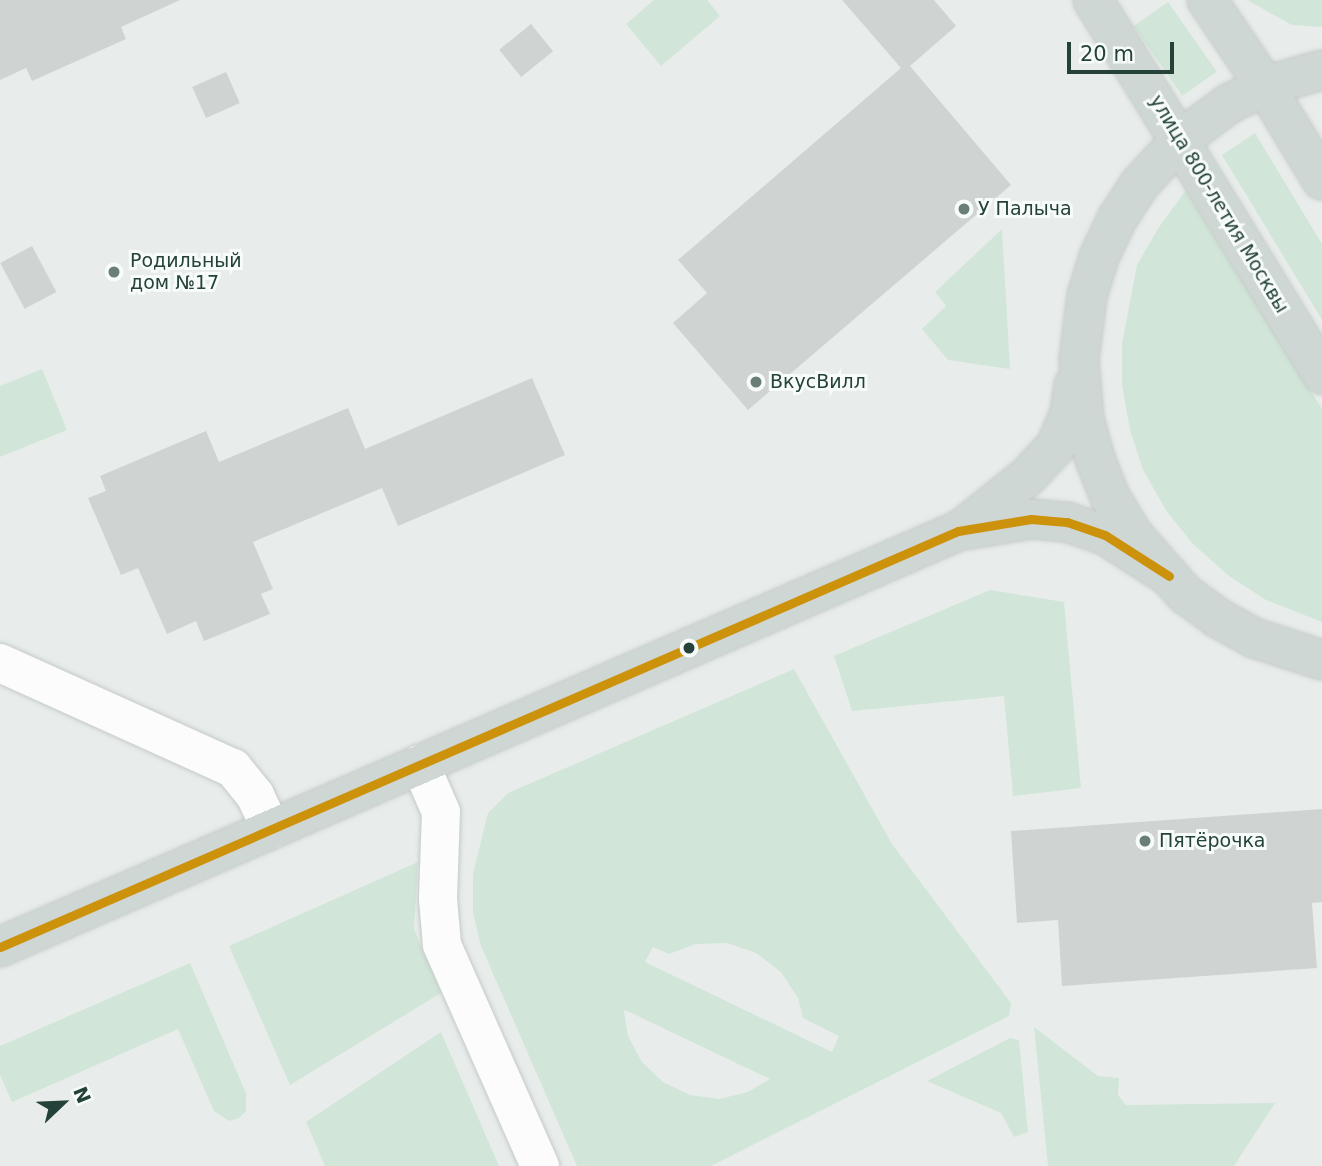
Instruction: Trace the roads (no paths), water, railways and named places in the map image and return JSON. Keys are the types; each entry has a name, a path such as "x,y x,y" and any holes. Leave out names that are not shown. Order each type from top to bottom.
{"main road":[{"name":"улица 800-летия Москвы","path":"1093,0 1181,139 1322,374"},
{"path":"1208,0 1265,86 1322,180"},
{"path":"958,531 1027,477 1056,446 1070,413 1087,296 1099,257 1117,219 1139,185 1181,139 1230,103 1265,86 1322,70"},
{"path":"1079,359 1084,419 1105,484 1133,535 1185,594 1218,618 1254,638 1322,660"},
{"path":"0,947 958,531 1031,519 1068,522 1105,536 1169,576"}],"street":[{"path":"0,663 233,768 255,795 271,829"},
{"path":"420,764 441,812 438,899 442,945 540,1166"}],"place":[{"name":"У Палыча","path":"964,209"},
{"name":"Родильный дом №17","path":"114,272"},
{"name":"ВкусВилл","path":"756,382"},
{"name":"Пятёрочка","path":"1145,841"}]}
